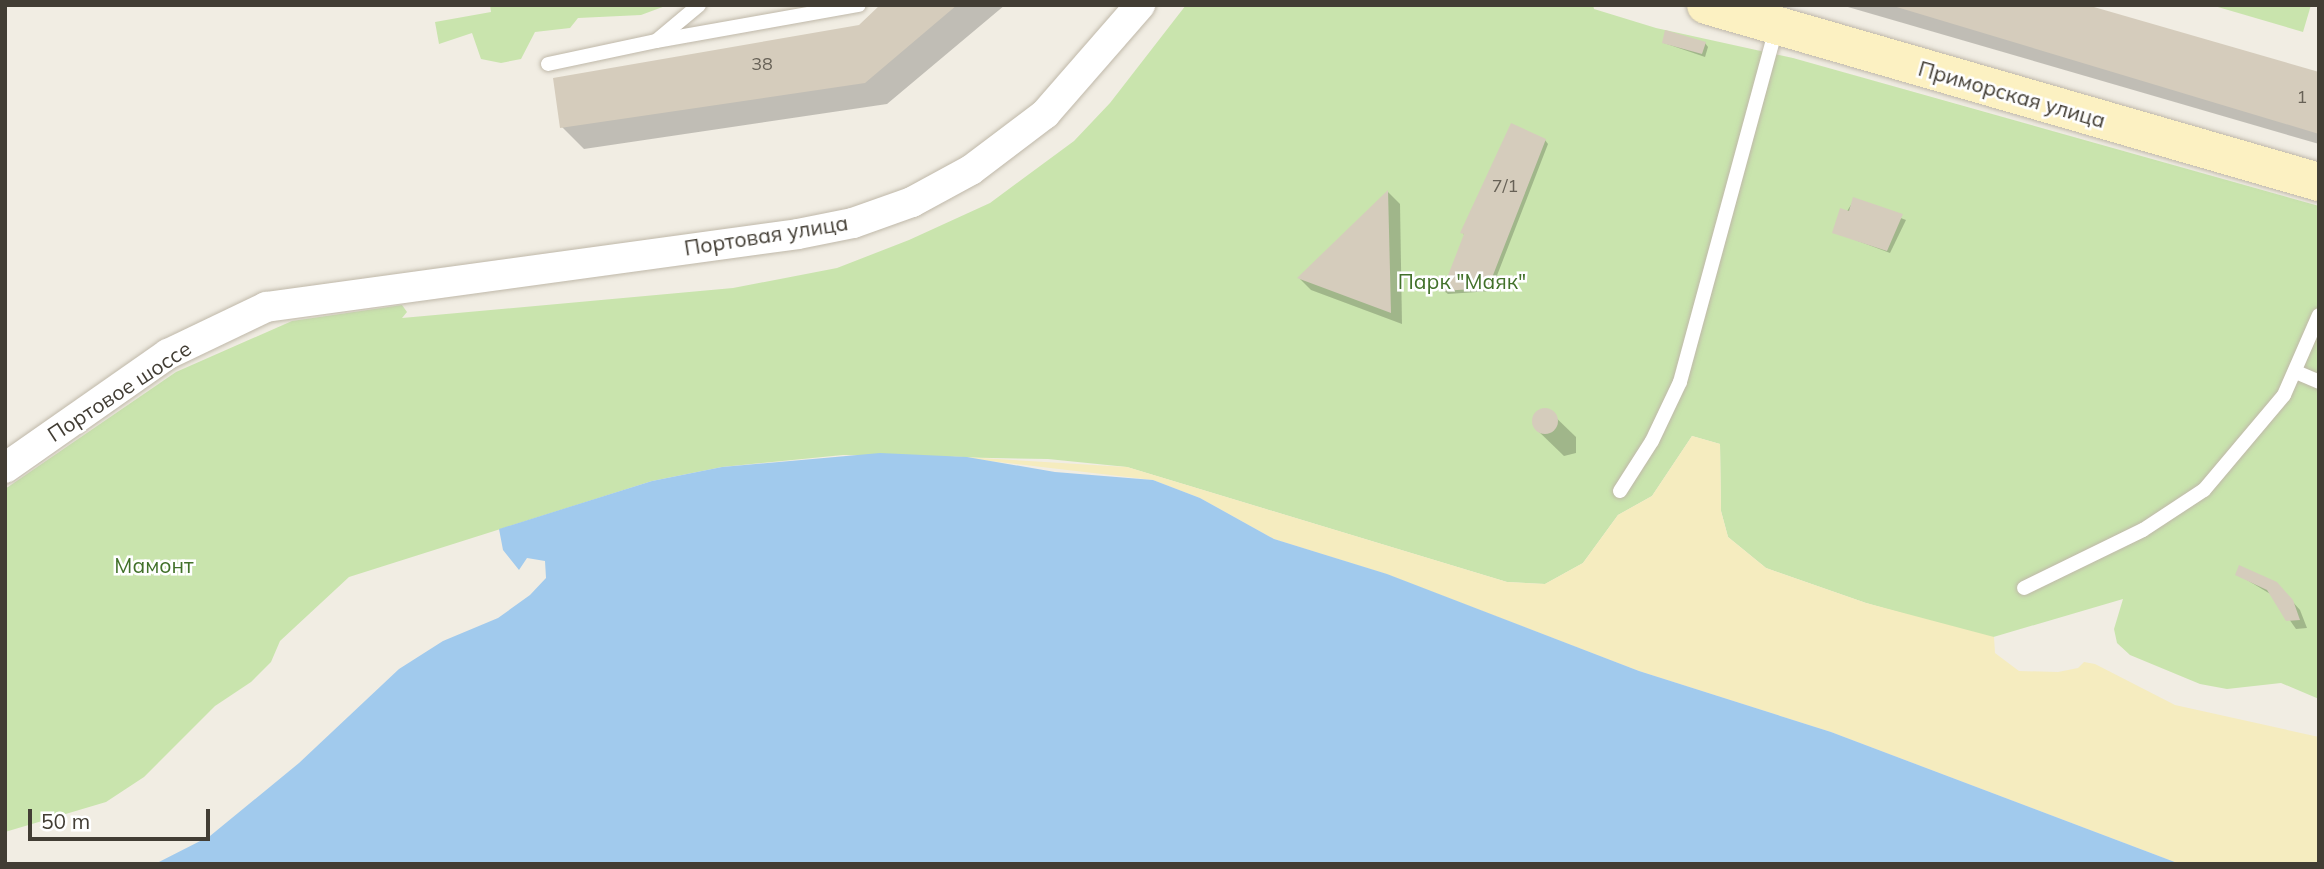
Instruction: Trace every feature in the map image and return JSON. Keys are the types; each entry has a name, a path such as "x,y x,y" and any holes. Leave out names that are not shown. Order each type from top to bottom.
{"street":[{"name":"Портовая улица","path":"484,278 798,234 853,223 912,202 971,170 1045,114 1140,5"},
{"name":"Приморская улица","path":"1706,5 2319,182"},
{"name":"Портовое шоссе","path":"5,468 168,354 266,307 484,278"}],"lane":[{"path":"656,41 699,5"},
{"path":"548,64 656,41 859,5"},
{"path":"1620,491 1647,450 1680,382 1777,26"},
{"path":"2024,588 2143,530 2204,490 2271,413 2296,372 2319,315"},
{"path":"2296,372 2319,382"}],"green space":[{"path":"490,5 668,5 641,15 578,18 570,28 535,32 521,59 501,63 481,59 472,33 439,44 435,22 491,12"},
{"name":"Парк \"Маяк\"","path":"1186,5 1593,5 1594,9 1656,28 1793,58 2319,206 2319,699 2281,683 2227,689 2200,684 2130,655 2117,643 2114,629 2123,599 1990,638 1866,603 1766,568 1728,537 1721,511 1720,444 1692,436 1652,496 1618,515 1583,563 1545,584 1507,582 1127,467 1048,459 843,455 722,467 652,481 349,577 280,641 271,662 251,682 215,706 144,777 106,802 5,832 5,489 176,372 292,321 402,305 407,312 402,318 733,288 837,268 909,240 990,203 1074,141 1110,103"},
{"path":"2211,5 2311,5 2303,32"}],"sand":[{"path":"1692,436 1720,444 1721,511 1728,537 1766,568 1866,603 1994,637 1995,653 2019,671 2058,672 2078,668 2084,662 2095,664 2175,705 2319,737 2319,864 2180,864 1831,732 1639,671 1386,574 1274,539 1200,498 1153,480 947,456 1127,467 1507,582 1545,584 1583,563 1618,515 1652,496"}],"water":[{"path":"880,453 967,457 1055,472 1153,480 1200,498 1274,539 1387,574 1639,671 1831,732 2180,864 155,864 210,836 299,763 399,669 443,641 498,618 530,595 546,578 545,561 527,558 519,570 503,550 499,529 652,481 722,467"}],"building":[{"path":"880,5 957,5 865,83 560,128 553,78 859,25"},
{"path":"1890,5 2087,5 2319,72 2319,134"},
{"path":"1665,30 1706,42 1702,54 1662,43"},
{"path":"1511,123 1546,139 1488,288 1442,291 1464,234 1460,233"},
{"path":"1388,190 1391,313 1297,278"},
{"path":"1853,197 1903,214 1887,251 1832,233 1840,208 1849,211"},
{"path":"1545,408 1554,412 1558,421 1554,430 1545,434 1536,430 1532,421 1536,412"},
{"path":"2239,565 2277,582 2293,600 2300,620 2286,621 2267,590 2235,575"}],"park label":[{"name":"Мамонт","path":"154,565"}]}
